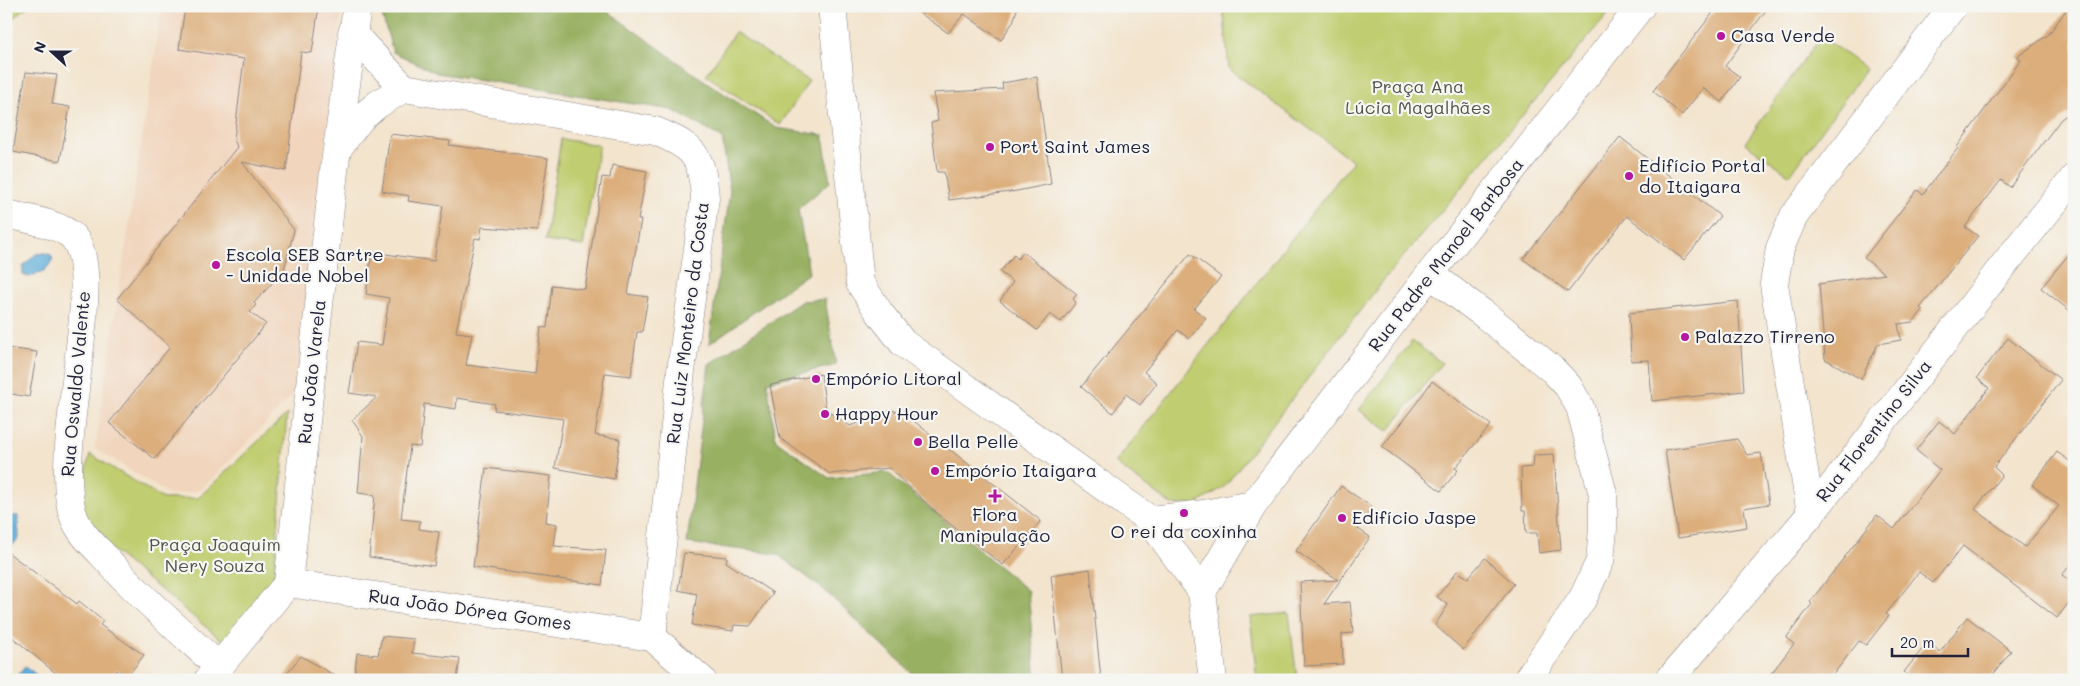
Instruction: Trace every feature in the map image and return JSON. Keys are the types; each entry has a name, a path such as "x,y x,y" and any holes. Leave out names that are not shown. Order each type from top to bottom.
{"street":[{"name":"Rua João Varela","path":"288,583 337,149 357,6"},
{"path":"832,6 860,283 903,343 1150,520 1202,592 1213,680"},
{"name":"Rua Padre Manoel Barbosa","path":"1202,592 1253,505 1430,274 1642,6"},
{"path":"1811,514 1774,284 1780,248 1794,216 1953,6"},
{"path":"337,149 361,118 378,104 404,88 352,34"},
{"name":"Rua Luiz Monteiro da Costa","path":"404,88 655,131 680,141 692,152 703,171 706,198 681,371 652,637"},
{"name":"Rua Florentino Silva","path":"1669,680 1811,514 1992,279 2074,178"},
{"name":"Rua Oswaldo Valente","path":"6,214 48,223 73,237 84,258 84,303 68,470 68,488 74,518 87,539 213,673"},
{"path":"1430,274 1485,314 1531,351 1554,370 1568,386 1580,407 1603,494 1603,529 1600,561 1583,598 1527,680"},
{"path":"1150,520 1204,514 1253,505"},
{"path":"213,673 288,583"},
{"name":"Rua João Dórea Gomes","path":"288,583 652,637"},
{"path":"652,637 702,680"}],"shaded area":[{"name":"Escola SEB Sartre - Unidade Nobel","path":"162,6 342,6 299,360 292,396 200,491 170,495 95,448"}],"green space":[{"path":"6,6 28,6 6,24"},
{"path":"382,6 600,6 696,75 776,128 823,135 830,182 798,209 809,273 709,344 730,191 722,138 672,110 437,73 393,52 381,12"},
{"name":"Praça Ana Lúcia Magalhães","path":"1223,6 1615,6 1386,277 1225,486 1197,504 1172,505 1115,463 1353,161 1229,69"},
{"path":"735,32 809,81 780,125 706,75"},
{"path":"1821,36 1866,69 1790,175 1745,143"},
{"path":"561,139 599,145 583,246 545,241"},
{"path":"825,299 836,365 767,382 776,440 829,478 887,472 1028,591 1036,680 919,680 823,589 777,554 687,543 709,364 802,301"},
{"path":"1412,341 1442,363 1388,431 1359,410"},
{"name":"Praça Joaquim Nery Souza","path":"287,414 274,578 229,646 111,549 78,509 90,454 163,499 198,498"},
{"path":"1289,613 1297,680 1257,680 1250,617"}],"water":[{"path":"46,253 51,255 53,261 44,271 29,277 23,275 23,266 36,254"},
{"path":"8,516 18,516 19,539 6,551"},
{"path":"25,666 43,680 14,680"}],"building":[{"path":"185,6 319,6 312,53 301,52 286,171 242,162 294,230 284,270 254,303 256,305 250,312 266,324 155,459 109,423 170,347 117,299 237,147 234,139 244,59 179,49"},
{"path":"910,6 1018,6 1013,22 1001,40 964,14 948,33"},
{"name":"Casa Verde","path":"1718,6 1769,6 1725,66 1740,77 1722,102 1703,88 1682,115 1653,91"},
{"path":"2069,6 2074,6 2074,110 2061,119 2010,187 2001,180 1965,227 1978,236 1920,308 1923,310 1913,322 1898,324 1901,340 1878,344 1861,379 1825,359 1819,284 1885,274 1864,258 1917,190 1923,194 2021,60 2017,57 2049,34"},
{"path":"26,72 57,75 52,104 70,107 60,161 13,152"},
{"name":"Port Saint James","path":"1037,77 1051,184 1017,191 949,200 944,172 937,172 931,123 938,121 933,93 1003,89 1002,83"},
{"path":"390,134 450,141 449,145 548,158 537,231 482,227 480,239 475,238 456,332 472,334 466,365 535,374 541,327 547,328 552,285 585,289 602,177 610,178 612,165 647,171 638,220 641,220 628,294 648,297 642,332 637,332 631,376 605,373 595,435 620,439 614,479 555,468 563,419 494,410 495,404 457,398 456,409 424,404 420,447 410,446 401,519 420,521 419,529 439,532 434,566 369,557 375,495 358,493 363,436 352,420 377,397 349,393 357,342 382,345 389,298 366,294 372,252 434,261 443,206 408,201 409,196 382,191"},
{"name":"Edifício Portal do Itaigara","path":"1620,137 1720,216 1684,260 1627,216 1568,292 1523,259"},
{"path":"2074,248 2074,314 2041,288"},
{"path":"1023,252 1077,294 1073,299 1076,302 1061,322 1050,314 1037,330 1000,301 1013,282 1000,272 1014,255 1018,259"},
{"path":"1190,254 1221,277 1194,309 1206,318 1189,339 1178,330 1144,372 1157,383 1140,405 1126,394 1113,413 1081,387"},
{"name":"Palazzo Tirreno","path":"1738,301 1744,391 1652,401 1649,360 1631,361 1629,313"},
{"path":"2008,338 2061,380 1994,467 2002,475 1975,509 2025,547 2059,506 2032,485 2057,452 2074,464 2074,561 2062,575 2074,584 2074,596 2057,618 1963,546 1933,583 1919,572 1886,614 1889,616 1866,645 1859,641 1829,680 1766,680 1794,644 1786,638 1812,604 1810,602 1877,515 1894,529 1940,470 1916,450 1939,421 1955,434 1989,388 1977,378"},
{"path":"6,348 37,352 29,397 6,393"},
{"name":"Empório Itaigara","path":"821,374 826,410 850,426 892,410 906,415 1041,521 1003,565 941,517 889,468 830,474 780,438 770,385"},
{"path":"1432,381 1491,425 1455,468 1458,470 1441,491 1382,447"},
{"path":"1737,439 1747,455 1761,453 1769,504 1744,508 1747,527 1678,538 1665,450"},
{"path":"1554,454 1561,550 1539,553 1537,533 1526,533 1525,511 1522,511 1521,468 1533,467 1534,455"},
{"path":"486,468 551,476 546,522 557,524 554,546 606,550 602,585 473,567"},
{"path":"1341,486 1372,507 1358,529 1370,537 1324,604 1350,602 1353,633 1342,634 1343,664 1304,666 1300,582 1338,580 1296,551"},
{"path":"6,551 77,604 79,601 103,621 100,625 144,655 127,677 117,670 110,680 64,680 6,632"},
{"path":"684,553 727,557 726,562 773,593 750,626 734,625 733,631 692,625 697,594 678,590"},
{"path":"1485,558 1514,584 1463,650 1435,625 1448,605 1437,597 1457,571 1468,578"},
{"path":"1090,569 1101,680 1062,680 1051,575"},
{"path":"1967,617 2011,651 1989,680 1915,680 1904,672 1928,642 1940,652"},
{"path":"382,636 414,639 412,653 460,658 457,680 354,680 357,653 378,655"},
{"path":"301,656 342,680 281,680"}],"place":[{"name":"Casa Verde","path":"1721,36"},
{"name":"Port Saint James","path":"990,147"},
{"name":"Edifício Portal do Itaigara","path":"1629,176"},
{"name":"Escola SEB Sartre - Unidade Nobel","path":"216,265"},
{"name":"Palazzo Tirreno","path":"1685,337"},
{"name":"Empório Litoral","path":"816,379"},
{"name":"Happy Hour","path":"825,414"},
{"name":"Bella Pelle","path":"918,442"},
{"name":"Empório Itaigara","path":"935,471"},
{"name":"Flora Manipulação","path":"995,496"},
{"name":"O rei da coxinha","path":"1184,513"},
{"name":"Edifício Jaspe","path":"1342,518"}]}
